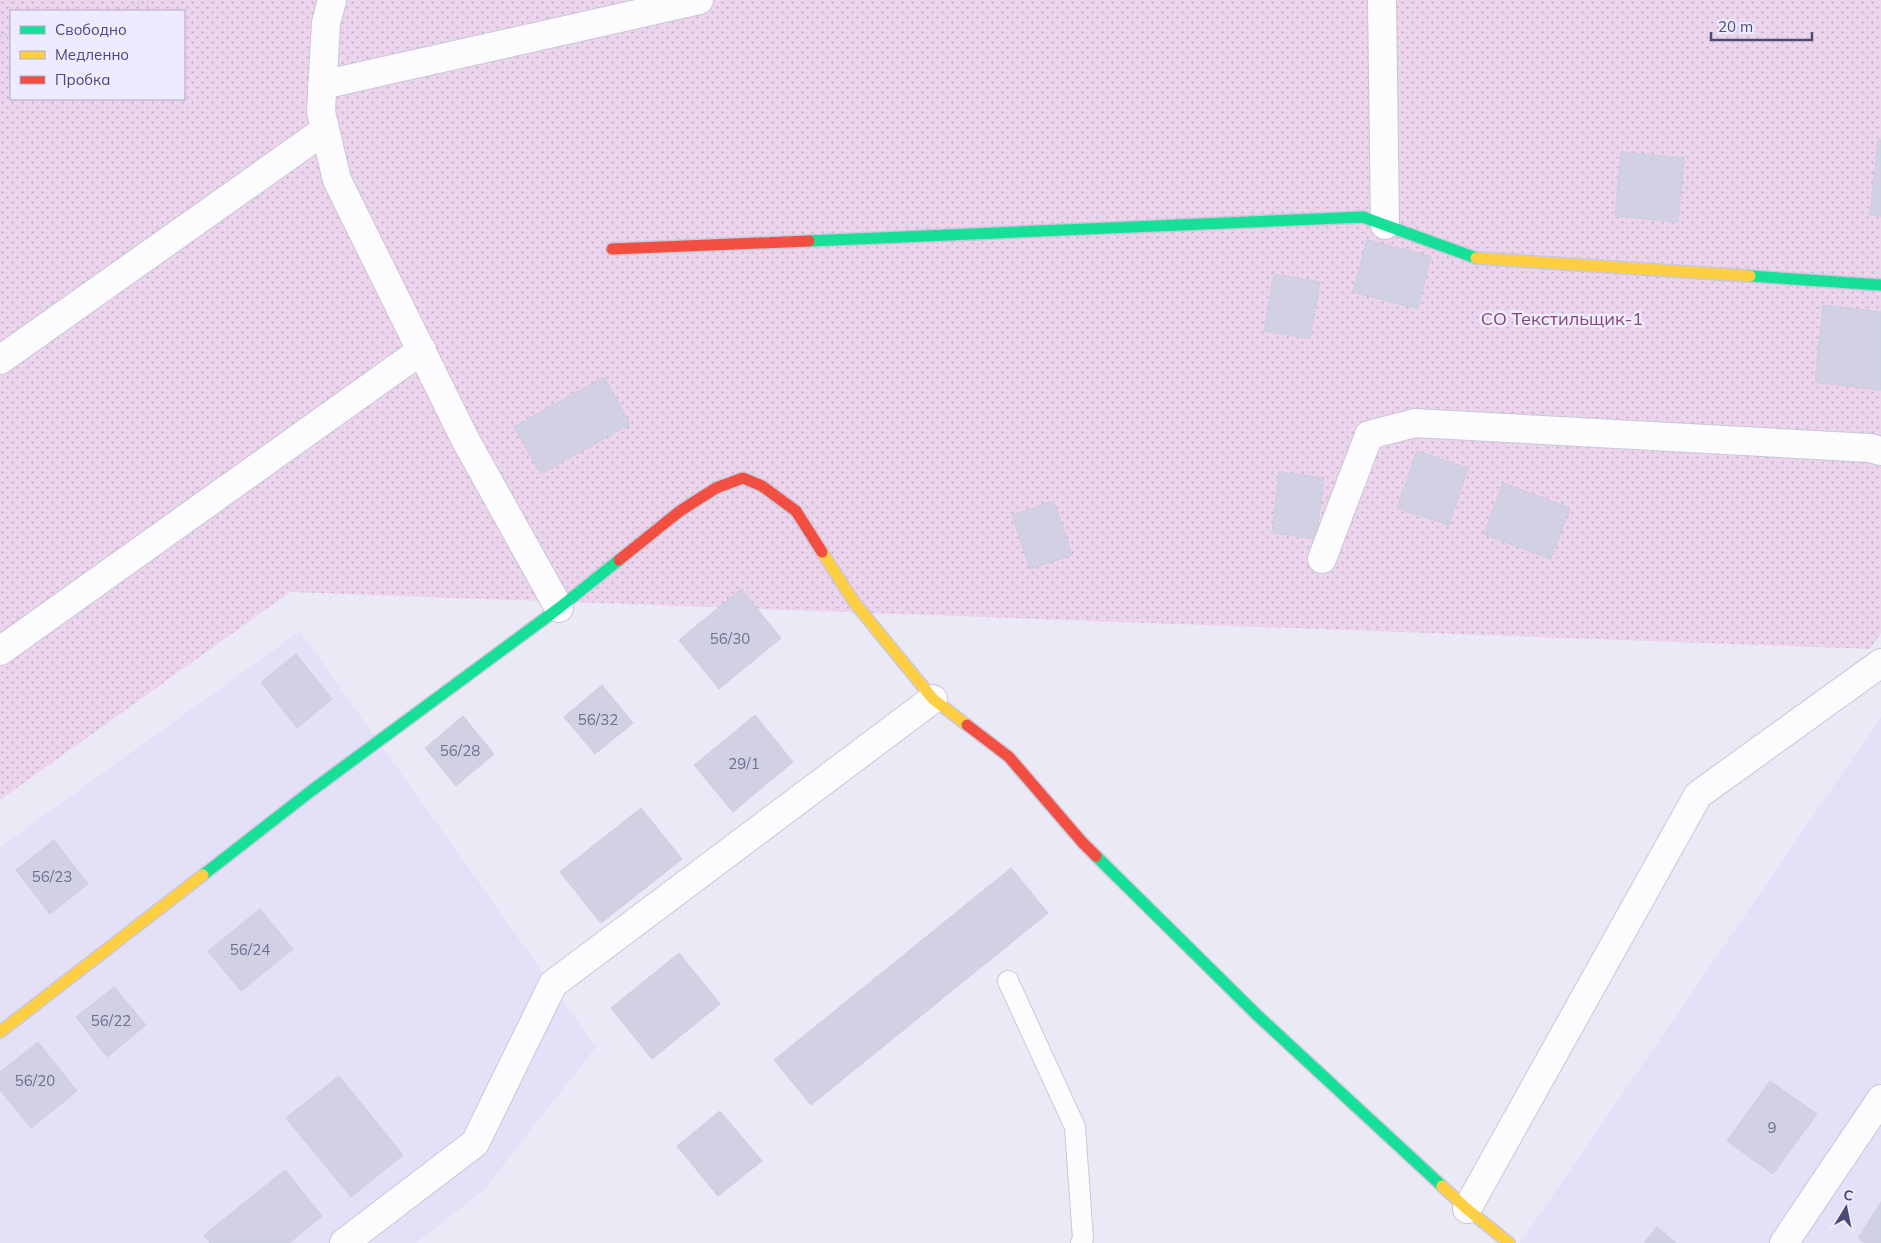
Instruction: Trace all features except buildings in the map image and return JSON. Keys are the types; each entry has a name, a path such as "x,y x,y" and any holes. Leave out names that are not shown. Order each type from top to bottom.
{"street":[{"path":"332,0 326,22 320,112 337,180 466,441 559,608"},
{"path":"322,85 699,0"},
{"path":"1382,0 1385,225"},
{"path":"0,360 325,130"},
{"path":"612,249 1363,217 1474,258 1881,285"},
{"path":"0,651 422,350"},
{"path":"1322,559 1369,434 1415,423 1860,447 1881,451"},
{"path":"0,1032 311,791 559,608 680,511 716,488 742,478 762,486 796,511 854,602 933,698 1009,757 1082,842 1257,1015 1467,1209 1509,1243"},
{"path":"1467,1209 1698,795 1881,663"},
{"path":"344,1243 474,1143 553,984 933,698"},
{"path":"1784,1243 1881,1099"}],"lane":[{"path":"1008,981 1075,1127 1082,1243"}],"path":[{"path":"117,10 151,0"}],"shaded area":[{"path":"300,631 596,1047 483,1191 416,1243 0,1243 0,847"},
{"path":"1881,717 1881,1243 1520,1243"}],"green space":[{"name":"СО Текстильщик-1","path":"0,0 1881,0 1881,633 1870,649 290,592 0,800"}],"traffic: fast":[{"path":"809,241 1363,217 1476,258"},
{"path":"1750,276 1881,285"},
{"path":"203,875 311,791 559,608 619,560"},
{"path":"1096,856 1257,1015 1442,1186"}],"traffic: slow":[{"path":"1476,258 1750,276"},
{"path":"822,552 854,602 933,699 967,725"},
{"path":"0,1032 203,875"},
{"path":"1442,1186 1509,1243"}],"traffic: jam":[{"path":"612,249 809,241"},
{"path":"619,560 680,511 716,488 743,478 762,486 796,511 822,552"},
{"path":"967,725 1009,757 1096,856"}]}
